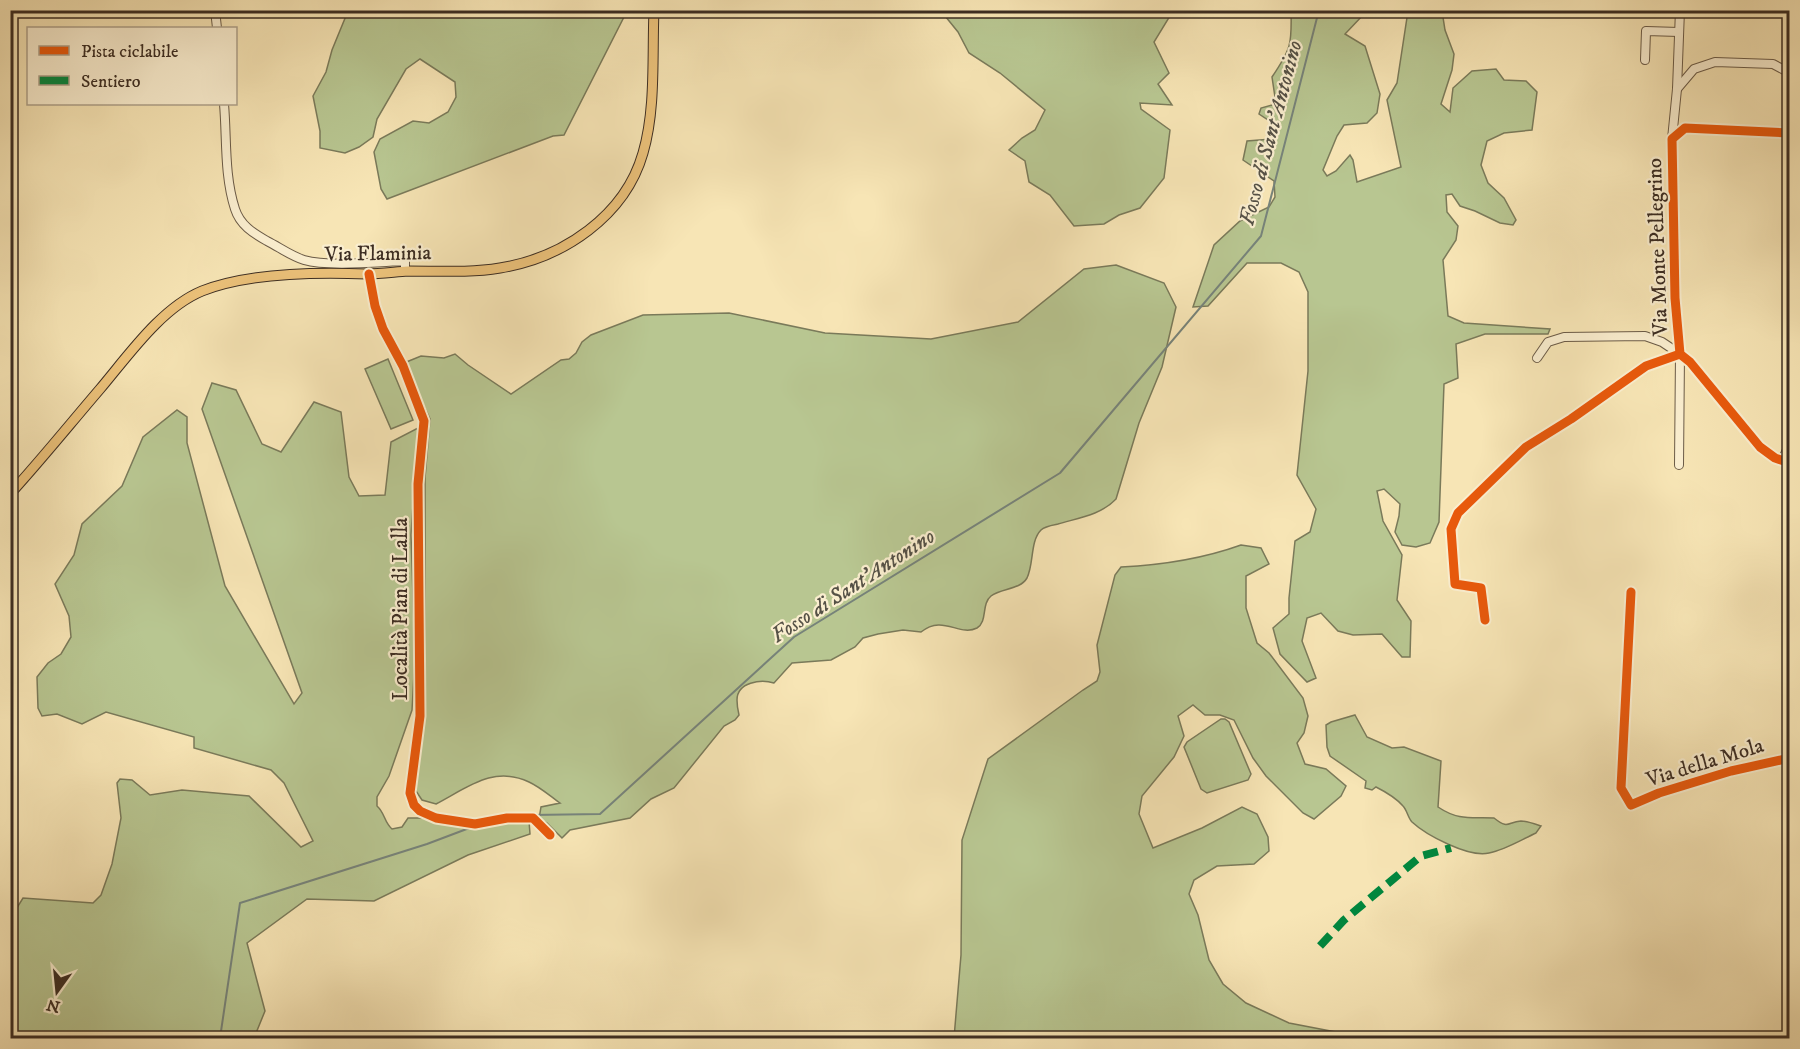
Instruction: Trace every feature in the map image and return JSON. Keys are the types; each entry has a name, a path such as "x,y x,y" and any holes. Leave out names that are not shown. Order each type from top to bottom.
{"main road":[{"name":"Via Flaminia","path":"10,494 144,337 173,309 189,298 209,289 245,280 310,273 369,274 486,270 528,261 574,241 607,215 631,182 645,145 650,111 654,10"}],"street":[{"path":"215,10 217,27"},
{"path":"1672,139 1677,89 1680,10"},
{"path":"1645,60 1646,31 1679,32"},
{"path":"1677,89 1694,69 1715,62 1773,64 1786,71 1790,78"},
{"path":"224,105 230,185 236,212 246,227 305,260 324,262 405,261 405,272"},
{"name":"Via Monte Pellegrino","path":"1786,462 1760,447 1690,362 1680,354 1675,298 1672,139 1685,128 1790,132"},
{"name":"Località Pian di Lalla","path":"369,274 375,306 403,366 424,421 418,484 420,716 410,793 414,805 420,811 436,818 475,824 507,818 533,818 550,835"},
{"path":"1537,358 1550,340 1564,337 1645,336 1662,342 1680,354"},
{"path":"1679,465 1680,354"},
{"path":"1485,620 1481,588 1455,584 1451,529 1458,513 1526,447 1571,419 1646,366 1680,354"},
{"path":"1786,462 1790,443"},
{"name":"Via della Mola","path":"1631,592 1621,788 1631,805 1659,793 1731,771 1790,758"}],"green space":[{"path":"624,10 626,13 564,135 553,136 387,199 381,189 374,152 380,139 413,121 429,123 448,112 456,97 455,82 420,59 406,69 377,119 373,137 345,153 320,148 320,131 313,96 326,72 332,50 348,11"},
{"path":"941,11 1173,11 1154,42 1169,73 1158,84 1172,105 1140,103 1141,109 1170,130 1164,178 1140,208 1119,215 1104,224 1074,226 1050,195 1029,182 1025,161 1009,150 1035,130 1045,110 1000,73 969,53 958,32"},
{"path":"1291,11 1365,11 1345,34 1365,46 1380,94 1377,113 1367,123 1344,125 1323,170 1327,176 1336,171 1350,155 1357,182 1401,167 1387,100 1397,83 1408,11 1442,11 1445,30 1454,54 1452,70 1441,104 1450,112 1453,88 1472,71 1496,69 1504,80 1526,81 1537,92 1532,130 1504,133 1487,141 1481,165 1488,183 1504,198 1516,220 1513,225 1500,223 1460,206 1452,194 1446,195 1447,212 1458,226 1456,240 1443,260 1448,316 1464,323 1550,329 1548,334 1485,334 1456,344 1458,378 1444,384 1439,522 1430,543 1416,547 1402,545 1395,532 1400,504 1384,489 1377,491 1383,521 1402,555 1397,600 1411,621 1410,657 1402,657 1382,634 1353,635 1338,631 1321,613 1307,618 1302,641 1316,678 1307,682 1280,654 1273,628 1289,614 1295,541 1310,532 1316,509 1297,475 1308,371 1308,292 1299,272 1281,263 1247,263 1208,306 1193,307 1214,245 1240,221 1269,207 1275,197 1274,181 1243,160 1247,141 1272,139 1274,124 1259,114 1261,108 1276,104 1272,77 1289,46"},
{"path":"1116,265 1164,283 1176,307 1162,367 1139,423 1116,499 1096,512 1041,530 1035,540 1027,578 1020,585 988,599 982,621 977,628 964,630 936,625 921,632 903,630 878,634 863,638 855,647 831,660 792,663 774,683 763,681 745,686 738,694 739,715 735,720 724,726 674,788 651,799 630,818 570,830 562,838 547,823 539,819 541,807 560,803 541,789 516,777 492,777 436,804 422,800 414,788 425,717 425,478 430,419 404,363 421,356 444,358 455,354 511,394 561,360 569,359 576,353 582,342 591,335 643,315 729,313 825,333 931,339 1018,322 1084,269"},
{"path":"388,359 413,420 391,429 365,369"},
{"path":"212,383 236,390 262,444 281,452 314,402 341,412 349,477 359,496 385,495 391,442 418,428 411,535 415,657 412,710 389,776 377,797 377,806 392,829 402,827 408,818 428,818 468,829 515,817 529,821 530,834 468,855 374,901 307,899 247,943 265,1011 254,1038 11,1038 10,919 23,898 93,903 101,895 112,864 121,818 117,783 120,779 132,780 150,795 182,790 249,796 301,847 313,841 284,783 271,770 194,748 194,737 106,712 82,724 57,714 42,716 38,708 37,677 48,663 61,654 71,637 69,616 55,584 74,555 82,524 122,486 143,437 177,410 187,417 187,443 225,586 294,704 302,693 202,409"},
{"path":"1241,545 1261,548 1269,564 1246,576 1246,608 1257,643 1269,653 1303,698 1308,716 1304,733 1297,743 1305,764 1326,769 1346,786 1341,796 1314,819 1303,813 1266,776 1253,758 1234,720 1220,715 1205,715 1193,705 1178,716 1184,736 1174,757 1142,796 1139,814 1153,848 1202,828 1242,807 1257,814 1268,837 1269,851 1254,864 1217,866 1194,880 1189,894 1198,915 1209,960 1223,984 1246,1003 1289,1023 1367,1038 954,1038 961,955 962,840 988,759 1097,681 1100,672 1097,645 1115,575 1121,567 1182,560"},
{"path":"1355,715 1367,737 1392,748 1404,747 1441,761 1438,807 1459,816 1494,818 1505,824 1523,821 1541,826 1536,833 1513,844 1495,852 1481,854 1460,849 1427,833 1412,822 1404,808 1394,798 1376,787 1372,790 1365,788 1366,781 1330,756 1327,747 1326,725"},
{"path":"1221,719 1229,722 1251,774 1248,780 1207,793 1201,789 1184,747 1187,742"}],"waterway":[{"name":"Fosso di Sant'Antonino","path":"532,815 600,814 794,637 1060,473 1261,236 1319,10"},
{"name":"Fosso di Sant'Antonino","path":"220,1038 240,903 427,844 472,827"}],"marked path":[{"path":"1320,946 1344,920 1421,856 1451,848"}],"cycle path":[{"path":"1790,133 1685,128 1672,139 1675,298 1680,354 1690,362 1760,447 1775,458 1790,463"},
{"path":"369,274 375,306 383,329 403,366 424,421 418,484 420,716 410,793 414,805 420,811 436,818 475,824 507,818 533,818 550,835"},
{"path":"1485,620 1481,588 1455,584 1451,529 1458,513 1526,447 1571,419 1646,366 1680,354"},
{"path":"1631,592 1621,788 1631,805 1659,793 1731,771 1790,758"}]}
